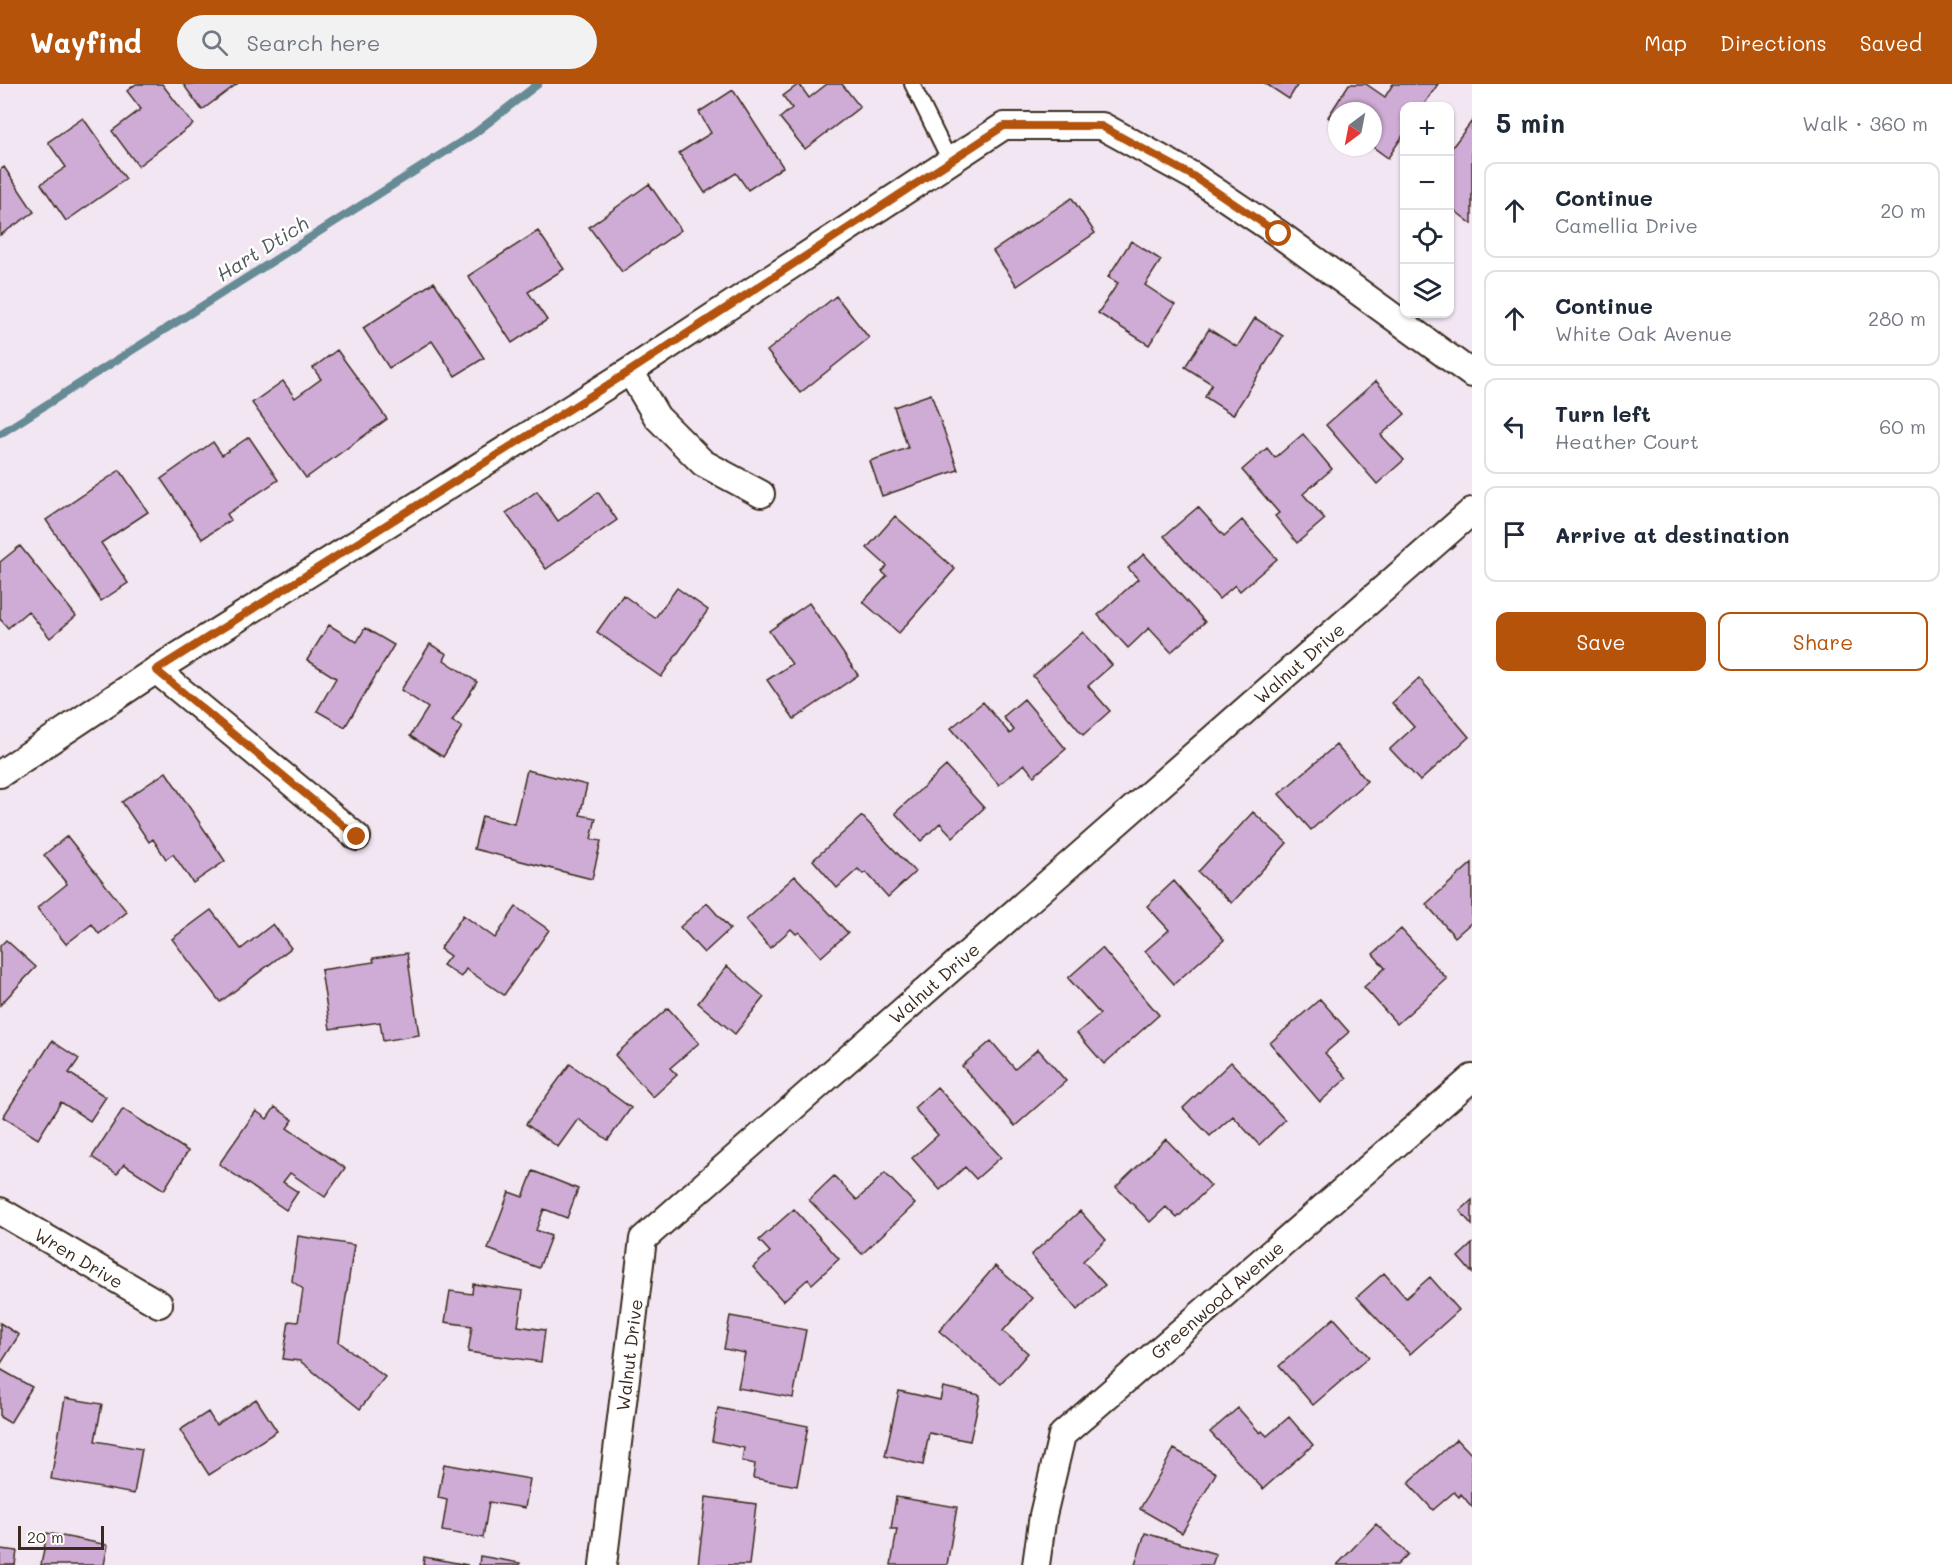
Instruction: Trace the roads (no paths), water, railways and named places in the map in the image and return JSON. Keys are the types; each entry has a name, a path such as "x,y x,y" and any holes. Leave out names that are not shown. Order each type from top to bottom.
{"street":[{"path":"0,774 156,670 630,371 1004,126 1101,126 1193,176 1279,234 1472,374"},
{"path":"630,371 657,417 703,463 761,494"},
{"name":"Walnut Drive","path":"603,1565 642,1239 1472,512"},
{"path":"156,670 357,837"},
{"name":"Greenwood Avenue","path":"1036,1565 1043,1515 1062,1435 1472,1078"},
{"name":"Wren Drive","path":"0,1211 159,1304"}],"lane":[{"path":"912,84 950,161"}],"waterway":[{"name":"Hart Dtich","path":"0,434 475,133 538,84"}]}
